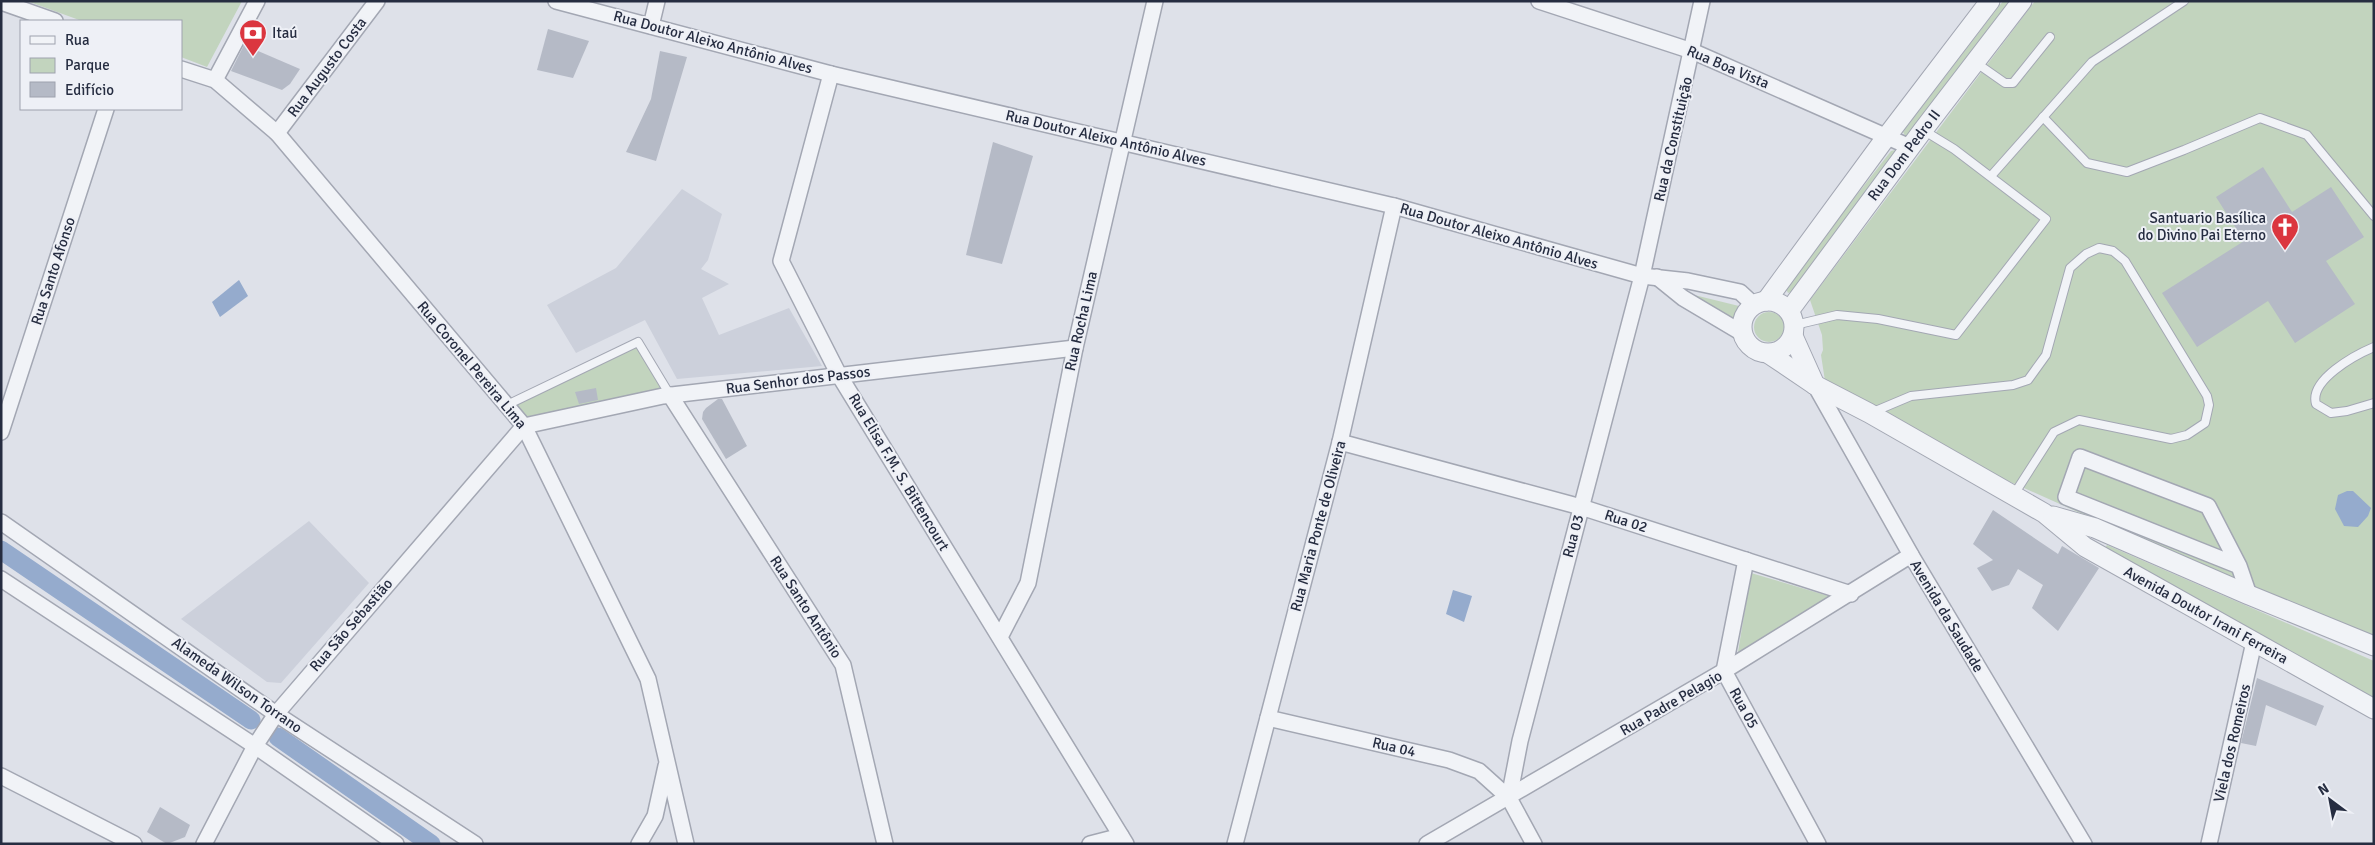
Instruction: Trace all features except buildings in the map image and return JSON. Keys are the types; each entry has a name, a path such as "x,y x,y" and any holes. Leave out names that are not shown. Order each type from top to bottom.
{"street":[{"path":"182,69 215,80 257,1"},
{"name":"Rua Augusto Costa","path":"278,133 377,1"},
{"name":"Rua Doutor Aleixo Antônio Alves","path":"556,1 831,74 1394,206 1649,276 1688,281 1740,292 1760,303"},
{"path":"651,26 657,1"},
{"name":"Rua Rocha Lima","path":"1000,638 1028,583 1075,348 1155,1"},
{"name":"Rua Boa Vista","path":"1539,1 1692,51 1910,147"},
{"name":"Rua da Constituição","path":"1649,276 1702,1"},
{"name":"Rua Dom Pedro II","path":"1760,303 1990,1"},
{"name":"Rua Dom Pedro II","path":"1792,324 1922,130 2022,1"},
{"path":"1,2 52,20"},
{"name":"Rua Elisa F.M. S. Bittencourt","path":"831,74 781,261 839,374 1123,840"},
{"name":"Rua Coronel Pereira Lima","path":"215,80 278,133 524,426 648,679 667,762 655,816 639,844"},
{"name":"Rua Santo Afonso","path":"1,432 106,110"},
{"name":"Rua Maria Ponte de Oliveira","path":"1236,844 1340,442 1394,206"},
{"name":"Rua Doutor Aleixo Antônio Alves","path":"1649,276 1742,333"},
{"name":"Rua 03","path":"1510,798 1520,741 1581,506 1649,276"},
{"path":"1792,324 1784,348 1769,354 1755,351 1749,346 1742,333 1742,320 1760,303 1783,305 1792,324 1815,385"},
{"name":"Rua Senhor dos Passos","path":"524,426 670,395 1075,348"},
{"name":"Avenida Doutor Irani Ferreira","path":"1769,354 1815,385 1869,413 2044,513 2084,547 2374,709"},
{"name":"Avenida da Saudade","path":"1815,385 1911,555 2084,844"},
{"name":"Rua Santo Antônio","path":"670,395 843,665 885,844"},
{"name":"Rua São Sebastião","path":"204,844 255,746 276,714 524,426"},
{"name":"Rua 02","path":"1340,442 1581,506 1851,594"},
{"path":"2239,566 2066,497 2080,457 2208,506 2239,566 2249,595"},
{"name":"Avenida Doutor Irani Ferreira","path":"2044,513 2094,528 2249,595 2374,646"},
{"name":"Alameda Wilson Torrano","path":"1,522 276,714 475,844"},
{"name":"Rua Padre Pelagio","path":"1428,844 1510,798 1724,671 1851,594 1911,555"},
{"name":"Rua 05","path":"1746,560 1724,671 1818,844"},
{"path":"1,579 255,746 396,844"},
{"name":"Viela dos Romeiros","path":"2209,844 2254,642"},
{"name":"Rua 04","path":"1268,718 1449,760 1478,771 1510,798"},
{"path":"667,762 686,844"},
{"path":"1,776 134,844"},
{"path":"1510,798 1534,844"},
{"path":"1090,844 1123,840"}],"lane":[{"path":"1991,176 2092,62 2184,1"},
{"path":"1975,62 2005,83 2013,83 2050,37"},
{"path":"2043,117 2087,163 2127,172 2260,118 2307,135 2374,216"},
{"path":"1792,324 1838,315 1878,319 1956,335 2046,219 1954,149 1922,130"},
{"path":"1869,413 1911,396 2012,385 2028,380 2046,355 2070,268 2086,254 2099,248 2113,250 2125,262 2207,396 2209,406 2205,423 2187,435 2171,439 2078,420 2066,424 2054,432 2013,496"},
{"path":"507,405 638,342 670,395"},
{"path":"2374,346 2329,374 2316,390 2314,396 2316,404 2331,413 2347,411 2374,403"}],"shaded area":[{"path":"682,189 722,214 708,260 701,269 729,284 702,298 719,335 789,308 822,366 677,379 645,320 576,353 547,305 616,268"},
{"path":"309,521 369,583 281,683 267,682 181,619"}],"green space":[{"path":"27,1 242,1 207,67 182,57 182,20 79,20"},
{"path":"2003,1 2014,1 1907,139 1903,132"},
{"path":"2035,1 2374,1 2374,637 2210,571 1988,472 1825,381 1821,355 1823,350 1822,335 1810,300"},
{"path":"1895,150 1899,153 1793,291 1788,293 1785,287 1891,151"},
{"path":"1682,292 1743,307 1735,323"},
{"path":"1769,312 1779,317 1784,327 1779,337 1769,342 1759,337 1754,327 1759,317"},
{"path":"637,345 666,393 525,423 510,406"},
{"path":"2107,545 2374,661 2374,699 2105,548"},
{"path":"1751,573 1832,597 1738,652"}],"water":[{"path":"239,280 248,296 220,317 212,302"},
{"path":"2347,491 2353,491 2371,508 2368,516 2358,527 2344,526 2335,509 2338,495"},
{"path":"1453,590 1472,596 1464,622 1446,614"}],"waterway":[{"path":"1,550 251,720"},
{"path":"278,737 431,844"}],"place":[{"name":"Itaú","path":"253,57"},
{"name":"Santuario Basílica do Divino Pai Eterno","path":"2285,251"}]}
